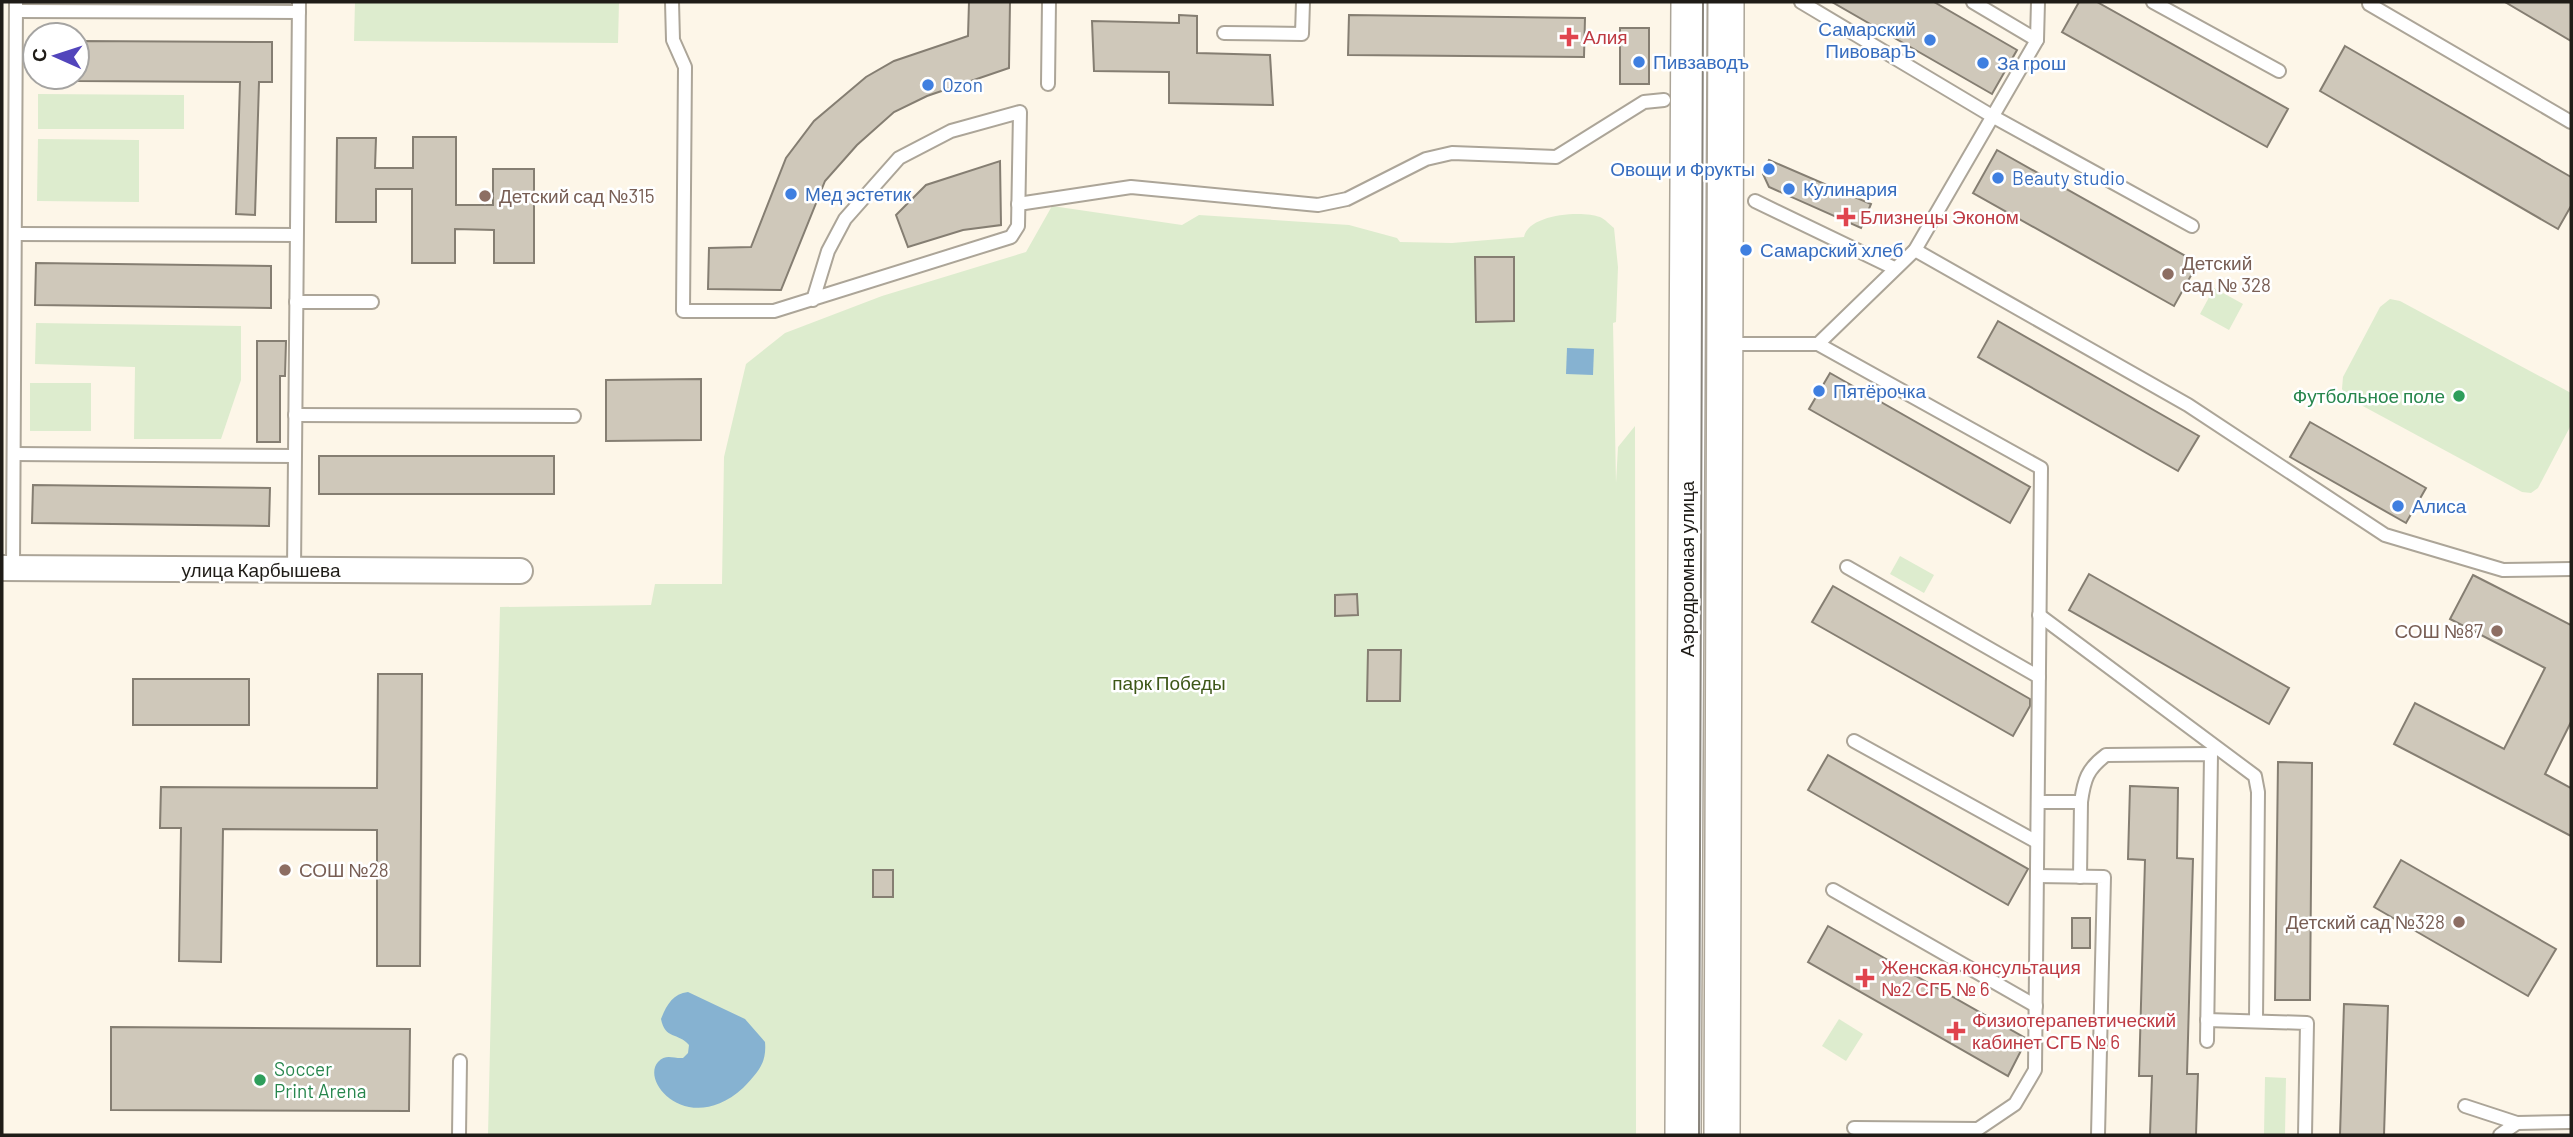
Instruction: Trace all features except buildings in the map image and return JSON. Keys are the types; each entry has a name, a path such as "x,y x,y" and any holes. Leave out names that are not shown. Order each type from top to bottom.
{"main road":[{"name":"Аэродромная улица","path":"1683,1135 1689,2"},
{"name":"Аэродромная улица","path":"1723,1135 1727,2"}],"street":[{"name":"улица Карбышева","path":"8,568 520,571"}],"lane":[{"path":"673,2 673,40 685,67 683,311 775,311 813,300 1011,237 1018,226 1020,113 951,131 899,158 845,219 828,251 813,300"},
{"path":"1048,84 1049,2"},
{"path":"1224,33 1302,34 1303,2"},
{"path":"1801,2 1992,116 2192,226"},
{"path":"1973,2 2037,40"},
{"path":"1818,344 1915,250 2037,40 2038,2"},
{"path":"2153,2 2279,71"},
{"path":"2371,2 2369,4 2571,122"},
{"path":"8,568 14,454 8,288 15,234 16,6 299,7 294,570"},
{"path":"2,60 16,60"},
{"path":"1018,204 1131,187 1318,205 1347,199 1426,159 1452,153 1556,157 1644,102 1664,100"},
{"path":"1755,201 1894,268"},
{"path":"15,234 296,235"},
{"path":"1915,250 2188,405 2385,536 2503,570 2571,569"},
{"path":"296,302 372,302"},
{"path":"1724,344 1818,344 2041,468 2035,1070 2015,1104 1978,1132 1854,1128"},
{"path":"295,415 574,416"},
{"path":"14,454 294,456"},
{"path":"1847,567 2039,677"},
{"path":"2039,615 2211,748 2255,776 2258,792 2256,1021"},
{"path":"1854,741 2037,842"},
{"path":"2080,877 2081,802 2084,779 2092,765 2106,755 2211,748"},
{"path":"2207,1041 2211,748"},
{"path":"2038,802 2081,802"},
{"path":"2037,876 2104,877 2098,1135"},
{"path":"1833,890 2036,1006"},
{"path":"2207,1020 2308,1023 2305,1135"},
{"path":"459,1135 460,1061"},
{"path":"2465,1106 2517,1123 2571,1122"},
{"path":"2500,1135 2517,1123"}],"green space":[{"path":"355,2 619,2 618,43 354,41"},
{"path":"38,94 184,95 184,129 38,129"},
{"path":"38,139 139,140 139,202 37,201"},
{"name":"парк Победы","path":"1052,206 1182,225 1199,215 1349,225 1397,238 1400,242 1452,243 1524,237 1535,223 1569,214 1600,217 1614,228 1618,267 1616,322 1613,323 1616,483 1618,447 1635,426 1636,1135 488,1135 500,607 651,605 655,584 722,584 724,457 746,364 785,333 882,296 1026,252"},
{"path":"2214,288 2243,304 2229,330 2200,314"},
{"name":"Футбольное поле","path":"2390,299 2400,301 2571,393 2571,425 2538,488 2531,493 2522,492 2348,398 2342,389 2343,377 2380,307"},
{"path":"36,323 241,326 241,380 221,439 134,439 135,367 35,364"},
{"path":"30,383 91,383 91,431 30,431"},
{"path":"1900,556 1934,575 1924,593 1890,574"},
{"path":"1839,1019 1863,1034 1846,1061 1822,1046"},
{"path":"2265,1077 2286,1078 2285,1135 2264,1135"}],"water":[{"path":"1567,348 1594,349 1593,375 1566,374"},
{"path":"688,992 745,1019 765,1042 763,1062 748,1083 723,1102 704,1107 688,1107 674,1101 663,1092 656,1081 654,1071 661,1059 683,1058 688,1053 689,1045 669,1033 661,1019 671,1001"}],"tram line":[{"path":"1699,1135 1703,2"}],"place":[{"name":"Алия","path":"1569,37"},
{"name":"Самарский ПивоварЪ","path":"1930,40"},
{"name":"Пивзаводъ","path":"1639,62"},
{"name":"За грош","path":"1983,63"},
{"name":"Ozon","path":"928,85"},
{"name":"Овощи и Фрукты","path":"1769,169"},
{"name":"Beauty studio","path":"1998,178"},
{"name":"Кулинария","path":"1789,189"},
{"name":"Мед эстетик","path":"791,194"},
{"name":"Детский сад №315","path":"485,196"},
{"name":"Близнецы Эконом","path":"1846,217"},
{"name":"Самарский хлеб","path":"1746,250"},
{"name":"Детский сад № 328","path":"2168,274"},
{"name":"Пятёрочка","path":"1819,391"},
{"name":"Футбольное поле","path":"2459,396"},
{"name":"Алиса","path":"2398,506"},
{"name":"СОШ №87","path":"2497,631"},
{"name":"СОШ №28","path":"285,870"},
{"name":"Детский сад №328","path":"2459,922"},
{"name":"Женская консультация №2 СГБ № 6","path":"1865,978"},
{"name":"Физиотерапевтический кабинет СГБ № 6","path":"1956,1031"},
{"name":"Soccer Print Arena","path":"260,1080"}]}
